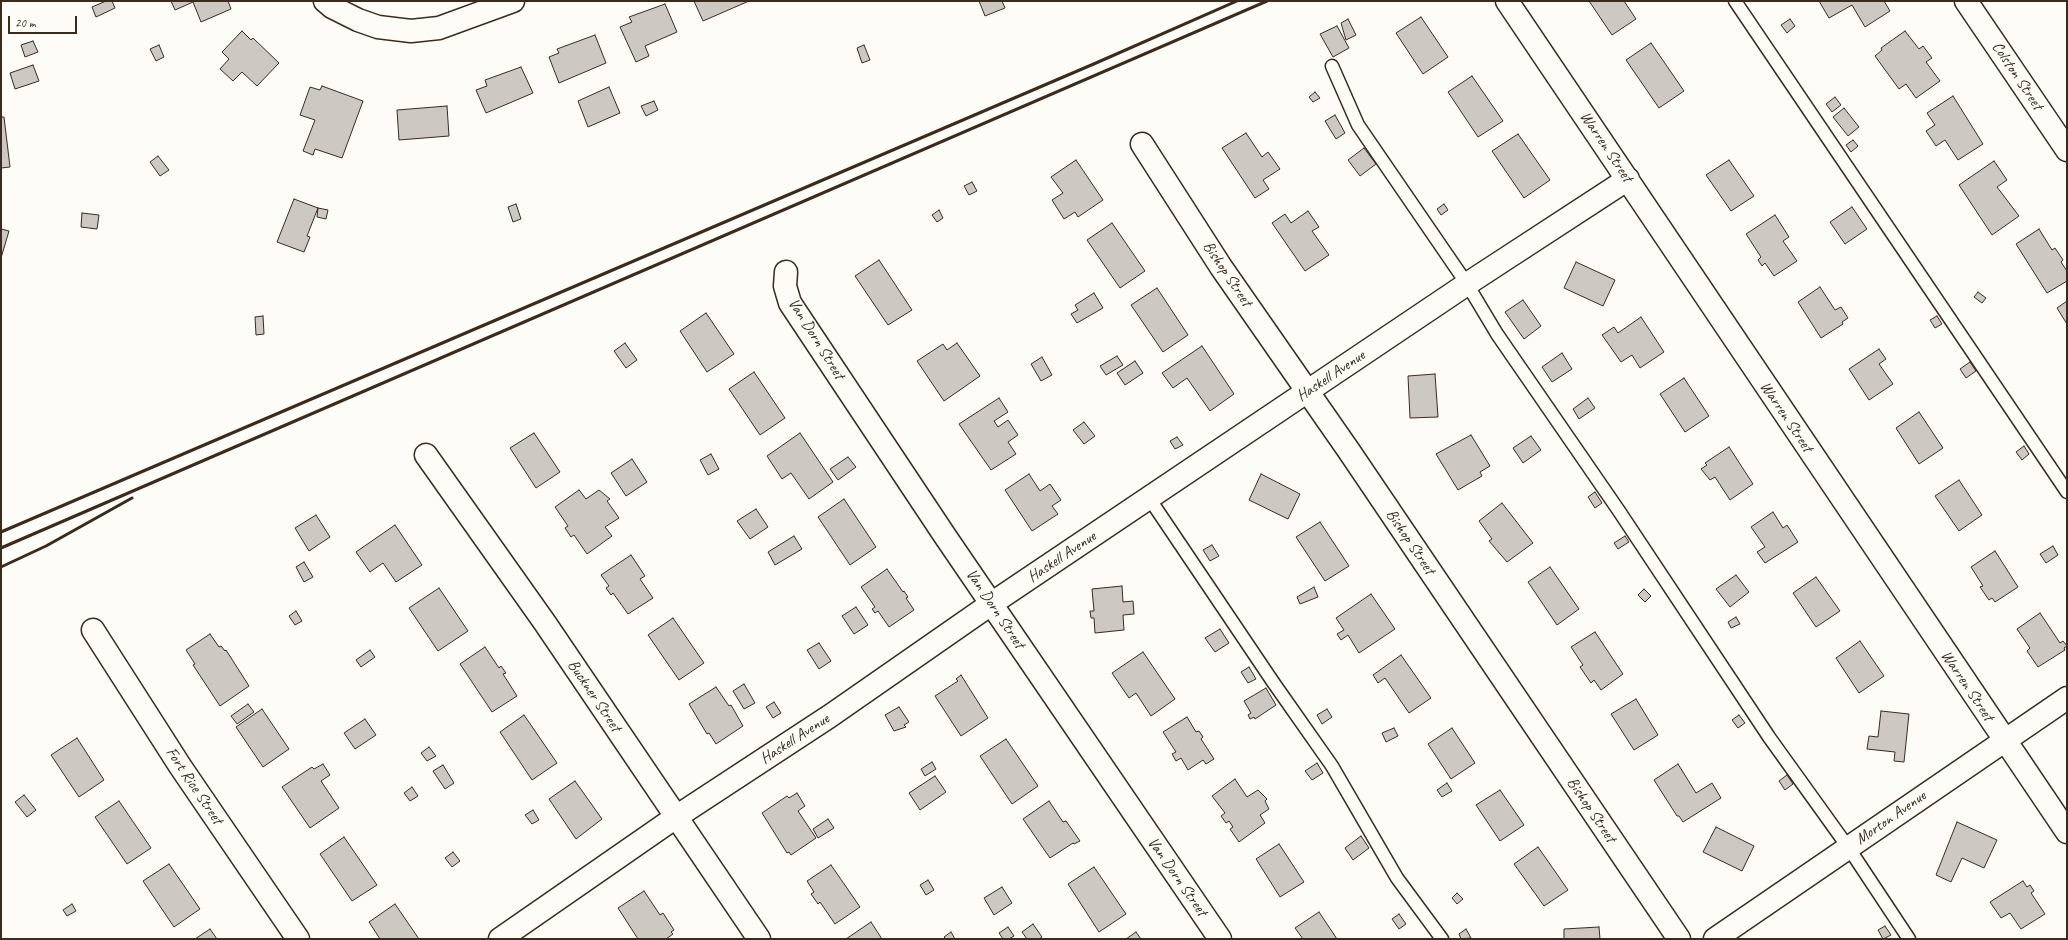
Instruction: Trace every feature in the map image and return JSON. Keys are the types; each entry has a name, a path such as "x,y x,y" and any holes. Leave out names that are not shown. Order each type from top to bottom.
{"street":[{"path":"325,1 332,7 358,20 378,27 411,31 438,28 513,1"},
{"name":"Warren Street","path":"1507,1 2067,832"},
{"name":"Colston Street","path":"1966,1 2067,150"},
{"name":"Bishop Street","path":"1142,144 1221,267 1308,392 1679,939"},
{"name":"Haskell Avenue","path":"500,939 676,817 830,716 991,604 1467,284 1628,179"},
{"name":"Van Dorn Street","path":"786,272 785,286 790,303 991,604 1220,939"},
{"name":"Buckner Street","path":"426,455 545,624 759,939"},
{"name":"Fort Rice Street","path":"93,630 180,766 298,939"},
{"name":"Morton Avenue","path":"1715,939 2067,698"}],"lane":[{"path":"1735,1 2067,492"},
{"path":"1332,66 1358,125 1467,284 1497,334 1619,511 1769,737 1848,847 1909,939"},
{"path":"1149,498 1273,682 1332,766 1397,878 1442,939"}],"building":[{"path":"106,1 112,1 115,8 96,17 92,7"},
{"path":"171,1 228,1 231,9 201,22 193,2 175,10"},
{"path":"694,1 749,1 703,21"},
{"path":"979,1 1002,1 1005,8 985,16"},
{"path":"1589,1 1624,1 1636,19 1612,35"},
{"path":"1819,1 1884,1 1890,11 1865,27 1852,5 1829,18"},
{"path":"665,4 677,32 645,46 649,56 636,62 620,27 632,22 629,17"},
{"path":"1421,17 1448,57 1423,74 1396,33"},
{"path":"1348,19 1356,35 1346,40 1341,23"},
{"path":"1790,19 1795,26 1787,33 1781,25"},
{"path":"1337,26 1349,48 1333,57 1320,34"},
{"path":"242,31 251,40 253,38 279,63 257,86 242,72 233,81 220,69 229,59 222,52"},
{"path":"1905,31 1919,49 1923,46 1932,58 1926,62 1940,81 1916,98 1906,84 1899,89 1875,56 1882,50 1881,48"},
{"path":"595,35 606,63 559,83 549,57 559,53 557,49"},
{"path":"33,41 38,52 25,57 21,45"},
{"path":"1651,43 1684,91 1659,108 1626,60"},
{"path":"159,45 164,57 156,61 150,49"},
{"path":"864,45 870,60 862,63 857,48"},
{"path":"33,65 39,81 15,89 10,73"},
{"path":"521,67 533,93 486,113 476,90 487,86 485,80"},
{"path":"1472,76 1503,121 1478,137 1448,92"},
{"path":"322,86 363,101 342,158 315,149 313,155 303,151 315,120 300,115 310,87 320,90"},
{"path":"609,87 620,113 588,127 578,101"},
{"path":"1315,92 1320,98 1313,102 1309,97"},
{"path":"1953,96 1983,144 1958,160 1945,140 1936,146 1926,131 1935,125 1927,113"},
{"path":"1835,97 1841,105 1832,112 1826,104"},
{"path":"654,101 658,110 646,116 641,106"},
{"path":"447,106 449,136 399,140 397,110"},
{"path":"1844,108 1859,127 1848,136 1833,117"},
{"path":"1335,115 1345,133 1336,139 1325,121"},
{"path":"1,117 4,117 10,167 1,168"},
{"path":"1246,133 1262,157 1268,152 1280,169 1263,180 1269,189 1255,198 1222,148"},
{"path":"1518,134 1550,180 1524,198 1492,151"},
{"path":"1853,140 1858,146 1851,152 1846,145"},
{"path":"1364,148 1376,164 1360,176 1348,160"},
{"path":"158,156 169,170 160,176 150,162"},
{"path":"1076,160 1103,200 1078,217 1075,212 1064,219 1052,200 1063,193 1051,177"},
{"path":"1729,160 1754,196 1731,211 1706,175"},
{"path":"1994,161 2007,180 1997,187 2019,216 1992,235 1959,185"},
{"path":"972,182 977,191 969,195 964,186"},
{"path":"294,199 318,208 307,236 310,237 304,252 277,242"},
{"path":"516,204 521,219 513,222 508,207"},
{"path":"1444,204 1448,210 1441,215 1437,209"},
{"path":"1852,207 1867,229 1845,244 1830,222"},
{"path":"318,208 328,210 326,219 317,217"},
{"path":"939,210 943,218 937,222 932,215"},
{"path":"1308,211 1319,227 1312,231 1329,255 1305,271 1272,223 1285,214 1291,223"},
{"path":"82,213 99,215 97,229 81,227"},
{"path":"1775,215 1789,237 1783,241 1797,261 1774,276 1765,263 1762,266 1758,260 1761,257 1746,234"},
{"path":"1112,223 1145,271 1120,288 1087,240"},
{"path":"1,229 9,231 1,258"},
{"path":"2039,229 2052,250 2055,248 2063,260 2061,262 2067,271 2067,281 2047,293 2016,244"},
{"path":"879,260 912,310 888,325 855,276"},
{"path":"1576,262 1615,280 1603,306 1564,288"},
{"path":"1820,287 1835,310 1841,307 1848,318 1842,322 1843,324 1821,338 1798,302"},
{"path":"1157,288 1188,335 1163,352 1131,305"},
{"path":"1978,292 1986,298 1982,303 1974,297"},
{"path":"1094,293 1103,308 1077,323 1071,314 1078,310 1075,305"},
{"path":"1523,300 1541,326 1524,339 1505,312"},
{"path":"2067,301 2067,324 2057,308"},
{"path":"706,313 734,354 707,372 680,331"},
{"path":"263,316 264,334 256,335 255,317"},
{"path":"1937,316 1942,324 1935,328 1930,320"},
{"path":"1641,317 1664,352 1640,368 1632,355 1621,362 1602,335 1614,327 1618,333"},
{"path":"625,343 637,360 626,368 614,351"},
{"path":"957,343 980,376 944,401 917,361 943,344 947,350"},
{"path":"1202,346 1234,394 1210,411 1187,378 1173,388 1162,373"},
{"path":"1879,349 1886,359 1879,364 1893,384 1869,400 1849,369"},
{"path":"1562,353 1572,369 1552,382 1542,367"},
{"path":"1117,356 1123,365 1106,375 1100,366"},
{"path":"1042,357 1052,375 1041,381 1031,364"},
{"path":"1135,361 1143,373 1125,385 1117,373"},
{"path":"1970,362 1976,371 1966,378 1960,369"},
{"path":"754,372 785,418 760,435 729,389"},
{"path":"1435,374 1438,417 1410,418 1408,376"},
{"path":"1684,378 1709,416 1685,432 1660,394"},
{"path":"999,398 1008,412 994,421 998,427 1008,420 1018,435 1008,442 1016,454 991,470 959,424"},
{"path":"1588,398 1595,408 1579,419 1573,409"},
{"path":"1919,412 1943,448 1919,464 1896,428"},
{"path":"1084,422 1095,436 1084,444 1073,430"},
{"path":"534,433 560,472 536,488 510,448"},
{"path":"800,433 833,482 809,499 791,473 782,479 767,456"},
{"path":"1471,435 1490,466 1480,472 1482,476 1458,490 1436,454"},
{"path":"1531,436 1541,450 1523,463 1513,448"},
{"path":"1177,437 1183,445 1175,449 1170,441"},
{"path":"2024,446 2029,454 2022,460 2016,452"},
{"path":"1729,447 1753,484 1730,500 1715,477 1710,480 1701,469 1707,465 1705,463"},
{"path":"711,454 719,469 708,475 700,460"},
{"path":"848,457 856,467 838,480 830,469"},
{"path":"632,459 647,482 626,496 611,473"},
{"path":"1029,474 1040,491 1050,484 1061,500 1052,506 1058,514 1032,531 1005,490"},
{"path":"1261,474 1300,494 1288,519 1249,500"},
{"path":"1959,480 1982,515 1959,531 1935,496"},
{"path":"579,490 586,499 599,490 610,499 607,501 619,518 605,527 612,536 587,554 574,535 571,537 565,528 568,526 555,507"},
{"path":"1595,492 1602,503 1595,508 1588,497"},
{"path":"844,499 876,547 850,565 818,517"},
{"path":"1502,503 1533,543 1507,562 1489,541 1492,539 1479,521"},
{"path":"756,509 768,527 750,539 737,521"},
{"path":"1773,512 1783,528 1787,525 1798,542 1765,563 1757,552 1765,547 1751,527"},
{"path":"316,515 330,537 309,551 295,528"},
{"path":"1320,522 1349,566 1325,581 1296,537"},
{"path":"395,525 422,565 396,582 383,563 370,572 356,552"},
{"path":"794,536 802,549 775,565 768,552"},
{"path":"1625,536 1629,542 1618,549 1614,543"},
{"path":"1212,545 1219,556 1210,561 1203,550"},
{"path":"2053,546 2058,555 2046,563 2040,554"},
{"path":"1995,551 2018,587 1995,602 1992,598 1989,600 1980,587 1983,586 1971,567"},
{"path":"631,555 645,576 640,579 653,598 628,614 613,593 611,595 606,588 609,586 601,575"},
{"path":"304,562 313,577 304,582 296,567"},
{"path":"1550,567 1579,609 1557,625 1528,582"},
{"path":"887,569 908,597 906,598 914,610 889,627 878,611 875,613 872,609 875,607 861,587"},
{"path":"1736,575 1749,592 1730,607 1716,589"},
{"path":"1816,577 1840,611 1816,627 1793,593"},
{"path":"1122,586 1123,602 1133,601 1134,614 1123,615 1124,630 1095,633 1094,618 1091,618 1090,611 1094,611 1092,589"},
{"path":"1314,587 1318,597 1300,604 1297,597"},
{"path":"439,588 468,631 438,651 409,608"},
{"path":"1644,589 1651,596 1645,602 1638,595"},
{"path":"1371,594 1395,629 1359,653 1348,635 1341,640 1337,634 1344,630 1336,618"},
{"path":"856,607 868,625 854,634 842,616"},
{"path":"296,611 302,621 295,625 289,616"},
{"path":"2040,613 2060,643 2063,641 2067,646 2064,648 2065,650 2038,667 2027,651 2030,648 2017,629"},
{"path":"1736,617 1740,624 1731,628 1728,622"},
{"path":"673,618 704,663 679,680 648,635"},
{"path":"1220,629 1229,643 1215,652 1205,638"},
{"path":"1595,632 1623,674 1601,690 1594,680 1591,683 1580,667 1583,665 1571,647"},
{"path":"210,634 219,647 221,646 225,651 226,650 249,686 220,706 193,665 195,664 186,650"},
{"path":"1860,641 1884,676 1859,693 1836,658"},
{"path":"819,643 831,661 819,669 807,650"},
{"path":"485,647 499,668 501,666 506,673 503,674 517,696 492,712 460,664"},
{"path":"370,650 375,657 361,667 356,660"},
{"path":"1143,652 1175,699 1151,716 1136,693 1129,698 1112,673"},
{"path":"1401,655 1431,698 1409,713 1385,678 1378,683 1373,675"},
{"path":"1249,667 1256,679 1248,683 1241,672"},
{"path":"961,675 988,718 961,736 935,696 958,681 956,679"},
{"path":"744,684 755,703 744,709 733,691"},
{"path":"716,687 729,706 731,705 743,726 716,744 709,733 707,734 689,704"},
{"path":"1266,688 1276,705 1255,719 1254,717 1250,719 1248,715 1251,713 1244,701"},
{"path":"1636,699 1658,735 1634,750 1611,714"},
{"path":"774,702 781,713 773,718 766,707"},
{"path":"248,704 254,712 237,724 231,716"},
{"path":"899,707 909,722 904,725 906,727 894,731 885,715"},
{"path":"262,709 289,749 263,767 236,727"},
{"path":"1327,709 1332,717 1322,724 1317,715"},
{"path":"1881,711 1909,714 1904,762 1894,761 1895,752 1867,749 1869,736 1878,737"},
{"path":"524,715 557,763 532,780 500,732"},
{"path":"1739,715 1745,723 1738,728 1732,720"},
{"path":"1187,717 1196,732 1199,731 1203,737 1201,739 1214,759 1206,764 1203,760 1188,770 1181,758 1176,761 1172,754 1176,752 1163,732"},
{"path":"365,719 376,735 355,749 344,733"},
{"path":"1394,728 1398,736 1386,742 1382,733"},
{"path":"1452,728 1475,763 1451,779 1428,744"},
{"path":"77,738 104,780 79,797 51,755"},
{"path":"1006,739 1038,786 1012,804 980,756"},
{"path":"429,747 436,756 427,761 421,753"},
{"path":"932,762 936,769 925,776 921,769"},
{"path":"1317,763 1323,773 1312,780 1305,771"},
{"path":"323,764 330,775 321,781 339,808 310,828 282,787 312,767 314,769"},
{"path":"1678,764 1696,793 1712,783 1721,798 1683,822 1679,816 1677,816 1654,780"},
{"path":"443,765 454,783 445,789 433,771"},
{"path":"1787,775 1793,784 1785,790 1779,781"},
{"path":"935,776 946,792 920,810 909,793"},
{"path":"1235,779 1247,797 1258,790 1267,799 1265,801 1269,809 1260,815 1265,823 1239,842 1230,829 1233,827 1229,821 1226,823 1221,816 1225,813 1212,796"},
{"path":"575,781 602,819 576,839 549,799"},
{"path":"1447,783 1452,791 1442,797 1437,790"},
{"path":"412,787 418,796 410,801 404,793"},
{"path":"1500,790 1524,825 1500,841 1476,805"},
{"path":"797,793 805,806 798,811 816,838 791,855 789,852 787,853 762,813 787,796 789,798"},
{"path":"24,795 36,810 27,817 15,802"},
{"path":"119,801 151,848 127,864 95,817"},
{"path":"1049,801 1063,822 1066,821 1080,841 1074,844 1073,843 1050,858 1023,819"},
{"path":"533,810 539,820 532,824 525,815"},
{"path":"828,819 834,828 818,838 813,829"},
{"path":"1957,822 1997,840 1984,868 1962,858 1951,882 1936,875"},
{"path":"1716,827 1754,846 1742,871 1703,852"},
{"path":"1361,836 1369,848 1353,860 1345,848"},
{"path":"344,837 377,885 352,901 320,854"},
{"path":"1279,844 1304,882 1280,897 1256,859"},
{"path":"1538,847 1568,890 1544,906 1514,864"},
{"path":"453,852 460,861 452,867 445,858"},
{"path":"169,864 200,909 174,927 143,881"},
{"path":"831,865 860,907 835,924 820,902 818,904 811,894 814,892 807,881"},
{"path":"1094,867 1126,914 1099,932 1068,884"},
{"path":"928,880 934,890 926,895 920,885"},
{"path":"2023,881 2027,887 2030,885 2034,891 2031,893 2045,914 2021,929 2010,913 2001,918 1990,902"},
{"path":"1002,887 1012,903 994,915 984,898"},
{"path":"644,891 660,915 663,913 674,930 671,932 673,934 666,939 638,939 618,908"},
{"path":"1457,893 1463,899 1457,904 1452,898"},
{"path":"72,904 76,911 67,916 63,910"},
{"path":"395,904 419,939 380,939 369,922"},
{"path":"1319,912 1337,939 1303,939 1295,928"},
{"path":"1399,914 1406,924 1399,929 1392,919"},
{"path":"871,922 882,939 846,939"},
{"path":"1033,924 1042,937 1039,939 1027,939 1022,932"},
{"path":"1885,926 1891,935 1883,939 1878,930"},
{"path":"1008,927 1014,936 1009,939 1003,939 999,933"},
{"path":"1599,927 1600,939 1564,939 1564,929"},
{"path":"210,929 217,939 195,939"},
{"path":"1466,929 1471,938 1461,939 1459,934"},
{"path":"951,932 955,939 946,939 944,937"},
{"path":"1136,932 1141,939 1126,939"}],"railway":[{"path":"1,532 1096,63 1237,1"},
{"path":"1,548 1267,1"},
{"path":"1,567 46,546 132,498"}]}
